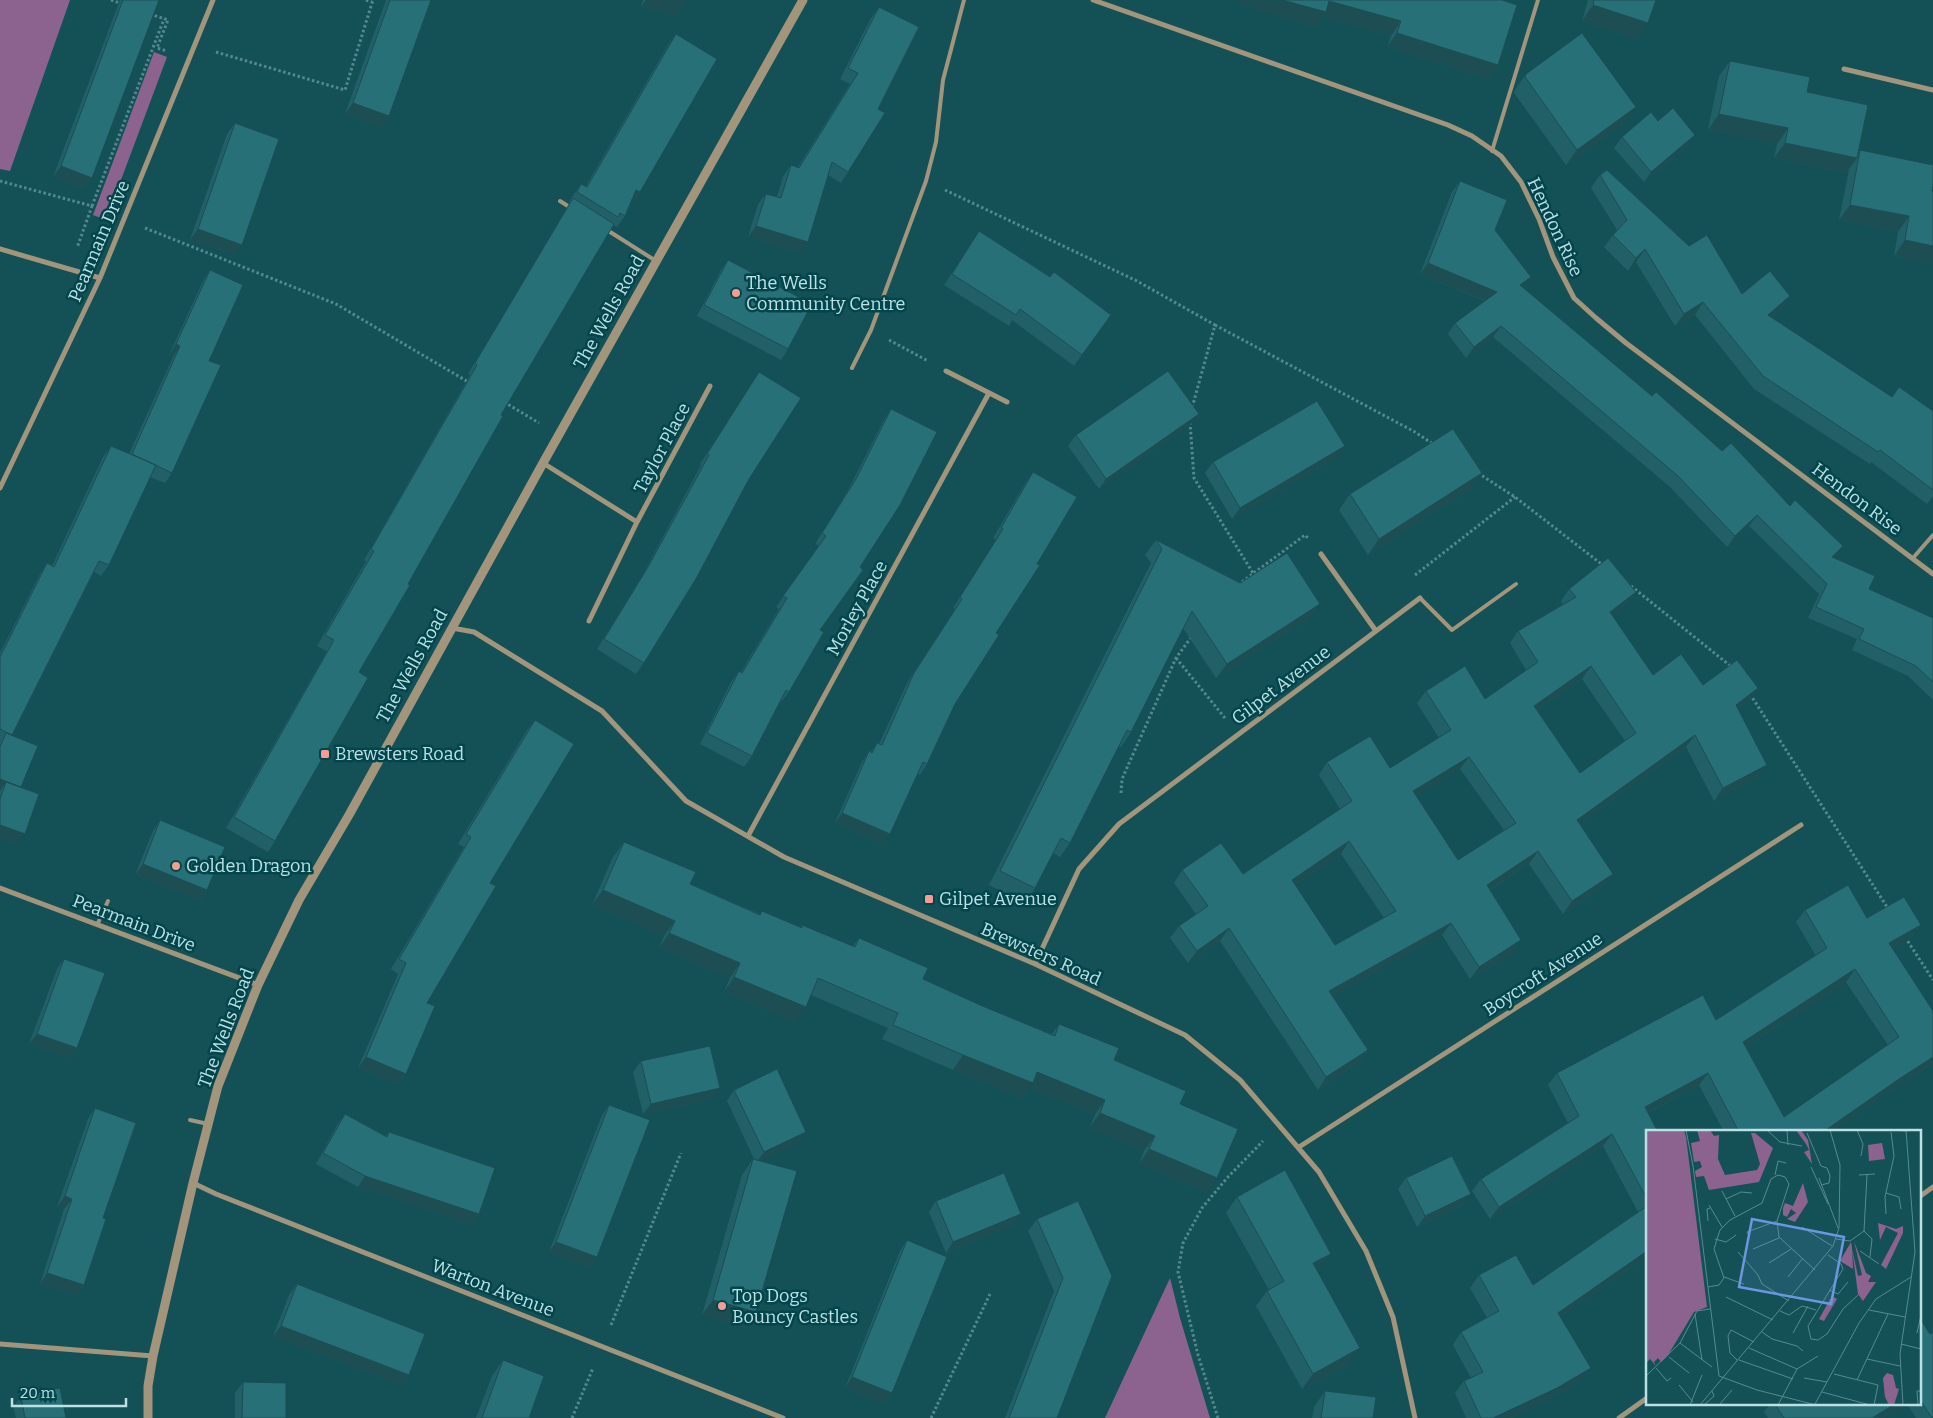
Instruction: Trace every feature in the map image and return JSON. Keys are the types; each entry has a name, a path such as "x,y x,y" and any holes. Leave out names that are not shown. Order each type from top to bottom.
{"street":[{"name":"Pearmain Drive","path":"0,488 100,278 213,0"},
{"name":"The Wells Road","path":"148,1418 148,1386 153,1356 193,1183 218,1086 258,985 299,900 349,815 559,434 803,0"},
{"name":"Hendon Rise","path":"1093,0 1448,124 1472,136 1500,156 1521,182 1539,220 1553,257 1574,298 1626,343 1933,574"},
{"path":"1844,69 1933,90"},
{"path":"0,249 100,278"},
{"path":"946,371 1007,402"},
{"name":"Taylor Place","path":"589,621 637,522 710,386"},
{"name":"Morley Place","path":"748,836 989,393"},
{"name":"Taylor Place","path":"543,463 637,522"},
{"path":"1321,554 1376,631"},
{"name":"Gilpet Avenue","path":"1035,964 1079,869 1118,824 1420,598"},
{"name":"Brewsters Road","path":"452,628 474,632 602,712 686,801 784,857 1035,964 1185,1036 1240,1080 1319,1172 1366,1251 1392,1317 1415,1418"},
{"name":"Boycroft Avenue","path":"1299,1147 1801,825"},
{"name":"Pearmain Drive","path":"0,888 98,923 258,985"},
{"name":"Warton Avenue","path":"193,1183 216,1194 783,1418"},
{"path":"1920,1196 1933,1187"},
{"path":"0,1344 153,1356"},
{"path":"1619,1418 1646,1399"}],"lane":[{"path":"852,368 871,330 926,181 936,142 943,80 964,0"},
{"path":"1492,151 1538,0"},
{"path":"560,201 575,210"},
{"path":"606,229 656,261"},
{"path":"1913,558 1933,534"},
{"path":"1420,598 1452,630 1516,584"},
{"path":"98,923 108,902"},
{"path":"190,1120 208,1124"}],"path":[{"path":"111,0 129,6"},
{"path":"194,46 345,90 373,1 366,0"},
{"path":"146,13 168,20 157,48"},
{"path":"69,269 164,19"},
{"path":"0,181 92,206"},
{"path":"926,181 1137,282 1415,432 1440,449"},
{"path":"165,236 336,304 474,384"},
{"path":"1215,325 1190,417 1194,478 1252,573"},
{"path":"871,330 946,371"},
{"path":"499,400 559,434"},
{"path":"1473,470 1515,497 1612,571"},
{"path":"1420,598 1410,579 1515,497"},
{"path":"1239,584 1305,535 1321,554"},
{"path":"1627,583 1733,668 1738,676"},
{"path":"1118,824 1122,779 1176,658 1197,629"},
{"path":"1176,658 1238,734"},
{"path":"1749,692 1892,915"},
{"path":"1902,931 1933,980"},
{"path":"1218,1418 1198,1355 1178,1272 1183,1243 1208,1200 1227,1178 1280,1125"},
{"path":"572,1418 681,1153"},
{"path":"930,1418 990,1294"}],"shaded area":[{"path":"0,0 70,0 10,171 0,169"},
{"path":"154,52 167,57 106,220 93,215"},
{"path":"1170,1278 1210,1418 1105,1418"}],"building":[{"path":"123,0 159,0 92,178 61,166"},
{"path":"390,0 431,0 389,116 353,103"},
{"path":"1282,0 1502,0 1517,5 1498,65 1397,33 1401,21 1329,1 1326,12"},
{"path":"1594,0 1656,0 1648,23 1593,5"},
{"path":"879,7 919,27 878,109 885,113 848,172 832,162 808,242 756,226 766,194 781,198 791,165 799,168 858,73 848,68"},
{"path":"1582,33 1636,107 1577,150 1525,77 1526,74"},
{"path":"676,34 717,59 640,192 636,190 625,216 620,213 618,217 577,192 581,184 587,187"},
{"path":"1730,61 1810,77 1807,92 1868,105 1857,158 1785,143 1788,128 1719,114"},
{"path":"1673,108 1695,135 1651,172 1622,137 1651,112 1658,121"},
{"path":"235,123 279,139 242,245 198,229"},
{"path":"1860,150 1933,165 1933,246 1905,240 1909,216 1850,205"},
{"path":"1607,170 1689,246 1707,235 1742,294 1770,271 1790,296 1768,315 1892,397 1899,387 1933,411 1933,490 1880,450 1878,452 1763,376 1703,302 1684,314 1645,249 1636,258 1613,235 1627,220 1600,175"},
{"path":"1460,181 1507,200 1495,230 1531,277 1520,285 1652,396 1656,392 1722,451 1731,443 1790,506 1795,500 1843,546 1832,557 1875,576 1869,589 1933,618 1933,682 1916,666 1859,639 1864,629 1816,607 1827,584 1757,515 1735,536 1678,476 1501,326 1474,347 1455,323 1497,292 1428,263"},
{"path":"573,198 614,224 501,415 503,416 408,584 410,585 359,672 368,678 275,841 234,817 334,640 325,635 374,551 371,549 477,365 475,363"},
{"path":"979,231 1050,277 1054,272 1111,315 1082,355 1020,309 1016,315 952,274"},
{"name":"The Wells Community Centre","path":"728,260 812,304 788,349 704,305"},
{"path":"210,270 243,285 209,361 221,365 172,473 132,454 180,346 176,344"},
{"path":"1168,371 1199,414 1106,479 1076,435"},
{"path":"759,372 801,398 749,479 697,577 644,663 604,639 648,567 709,455 707,454"},
{"path":"1317,401 1345,446 1240,508 1213,462"},
{"path":"891,409 937,432 900,505 860,567 863,570 820,630 824,632 789,692 786,690 752,756 707,733 739,671 742,673 787,598 783,596 826,536 822,533 856,479"},
{"path":"1453,429 1482,473 1379,539 1350,494"},
{"path":"111,446 156,465 109,565 99,561 12,735 0,729 0,657 47,563 54,567"},
{"path":"1033,472 1077,497 1037,564 1040,565 996,633 999,635 955,704 927,764 923,762 890,834 842,813 869,751 872,753 877,743 882,745 914,673 962,599 960,597 1003,529 1001,528"},
{"path":"1156,540 1240,583 1287,553 1320,604 1227,664 1192,611 1131,732 1127,730 1070,843 1061,838 1035,888 1000,871 1162,549"},
{"path":"1608,558 1636,592 1610,612 1653,675 1681,654 1703,685 1737,660 1758,688 1736,705 1767,765 1723,788 1695,735 1577,820 1613,874 1572,901 1538,851 1487,885 1521,940 1479,967 1451,923 1329,991 1368,1050 1326,1077 1229,928 1197,951 1179,926 1208,906 1182,870 1221,843 1243,874 1352,801 1327,762 1370,736 1390,768 1451,730 1426,691 1465,666 1485,699 1538,662 1518,631 1576,597 1569,589","holes":["1591,666 1636,733 1580,773 1534,706","1469,757 1516,823 1458,860 1413,791","1349,841 1396,911 1335,945 1292,880"]},
{"path":"535,720 574,744 490,883 496,886 427,1003 435,1006 406,1074 366,1057 406,963 399,959 471,837 466,834"},
{"path":"6,733 38,746 21,787 0,779 0,747"},
{"path":"6,782 39,794 25,834 0,825 0,799"},
{"name":"Golden Dragon","path":"160,820 225,847 207,890 143,864"},
{"path":"624,842 696,872 690,884 760,915 762,911 855,947 859,938 928,968 923,979 980,1005 1055,1036 1059,1024 1119,1048 1114,1060 1186,1091 1180,1104 1238,1129 1217,1178 1149,1149 1155,1136 1100,1113 1105,1100 1037,1072 1033,1083 963,1055 893,1025 898,1013 818,978 806,1007 734,977 740,963 669,933 675,921 603,890"},
{"path":"1848,885 1867,918 1904,897 1921,925 1889,943 1933,1011 1933,1057 1826,1130 1738,1130 1708,1073 1645,1107 1657,1130 1646,1130 1646,1197 1612,1134 1499,1207 1481,1179 1579,1116 1557,1073 1703,995 1716,1020 1827,948 1805,910","holes":["1855,969 1899,1037 1784,1117 1743,1042"]},
{"path":"64,959 105,973 77,1048 37,1034"},
{"path":"710,1046 720,1088 651,1104 641,1061"},
{"path":"777,1069 806,1132 764,1152 734,1090"},
{"path":"609,1105 650,1120 597,1257 556,1242"},
{"path":"95,1108 136,1123 103,1218 106,1219 84,1285 47,1273 72,1199 65,1196"},
{"path":"345,1114 387,1137 389,1132 495,1168 479,1214 365,1176 323,1153"},
{"path":"1452,1156 1471,1194 1425,1216 1406,1178"},
{"path":"753,1159 797,1171 756,1312 713,1300"},
{"path":"1285,1170 1331,1254 1313,1263 1360,1348 1313,1374 1267,1291 1284,1281 1237,1197"},
{"path":"1004,1173 1021,1214 953,1242 936,1201"},
{"path":"1078,1201 1112,1276 1057,1418 1009,1418 1063,1278 1037,1219"},
{"path":"1646,1207 1646,1252 1558,1313 1591,1368 1557,1388 1493,1418 1481,1418 1464,1381 1483,1372 1461,1332 1499,1311 1479,1275 1516,1255 1533,1285"},
{"path":"907,1240 947,1257 892,1393 852,1377"},
{"path":"297,1284 425,1334 409,1375 281,1326"},
{"path":"1920,1319 1930,1334 1933,1332 1932,1418 1920,1400"},
{"path":"503,1360 544,1376 529,1418 482,1418"},
{"path":"243,1382 286,1383 286,1418 242,1418"},
{"path":"60,1388 66,1418 25,1418 21,1396"},
{"path":"1325,1391 1376,1397 1373,1418 1321,1418"},
{"path":"1776,1406 1892,1406 1872,1418 1784,1418"}],"place":[{"name":"The Wells Community Centre","path":"736,293"},
{"name":"Brewsters Road","path":"325,754"},
{"name":"Golden Dragon","path":"176,866"},
{"name":"Gilpet Avenue","path":"929,899"},
{"name":"Top Dogs Bouncy Castles","path":"722,1306"}]}
